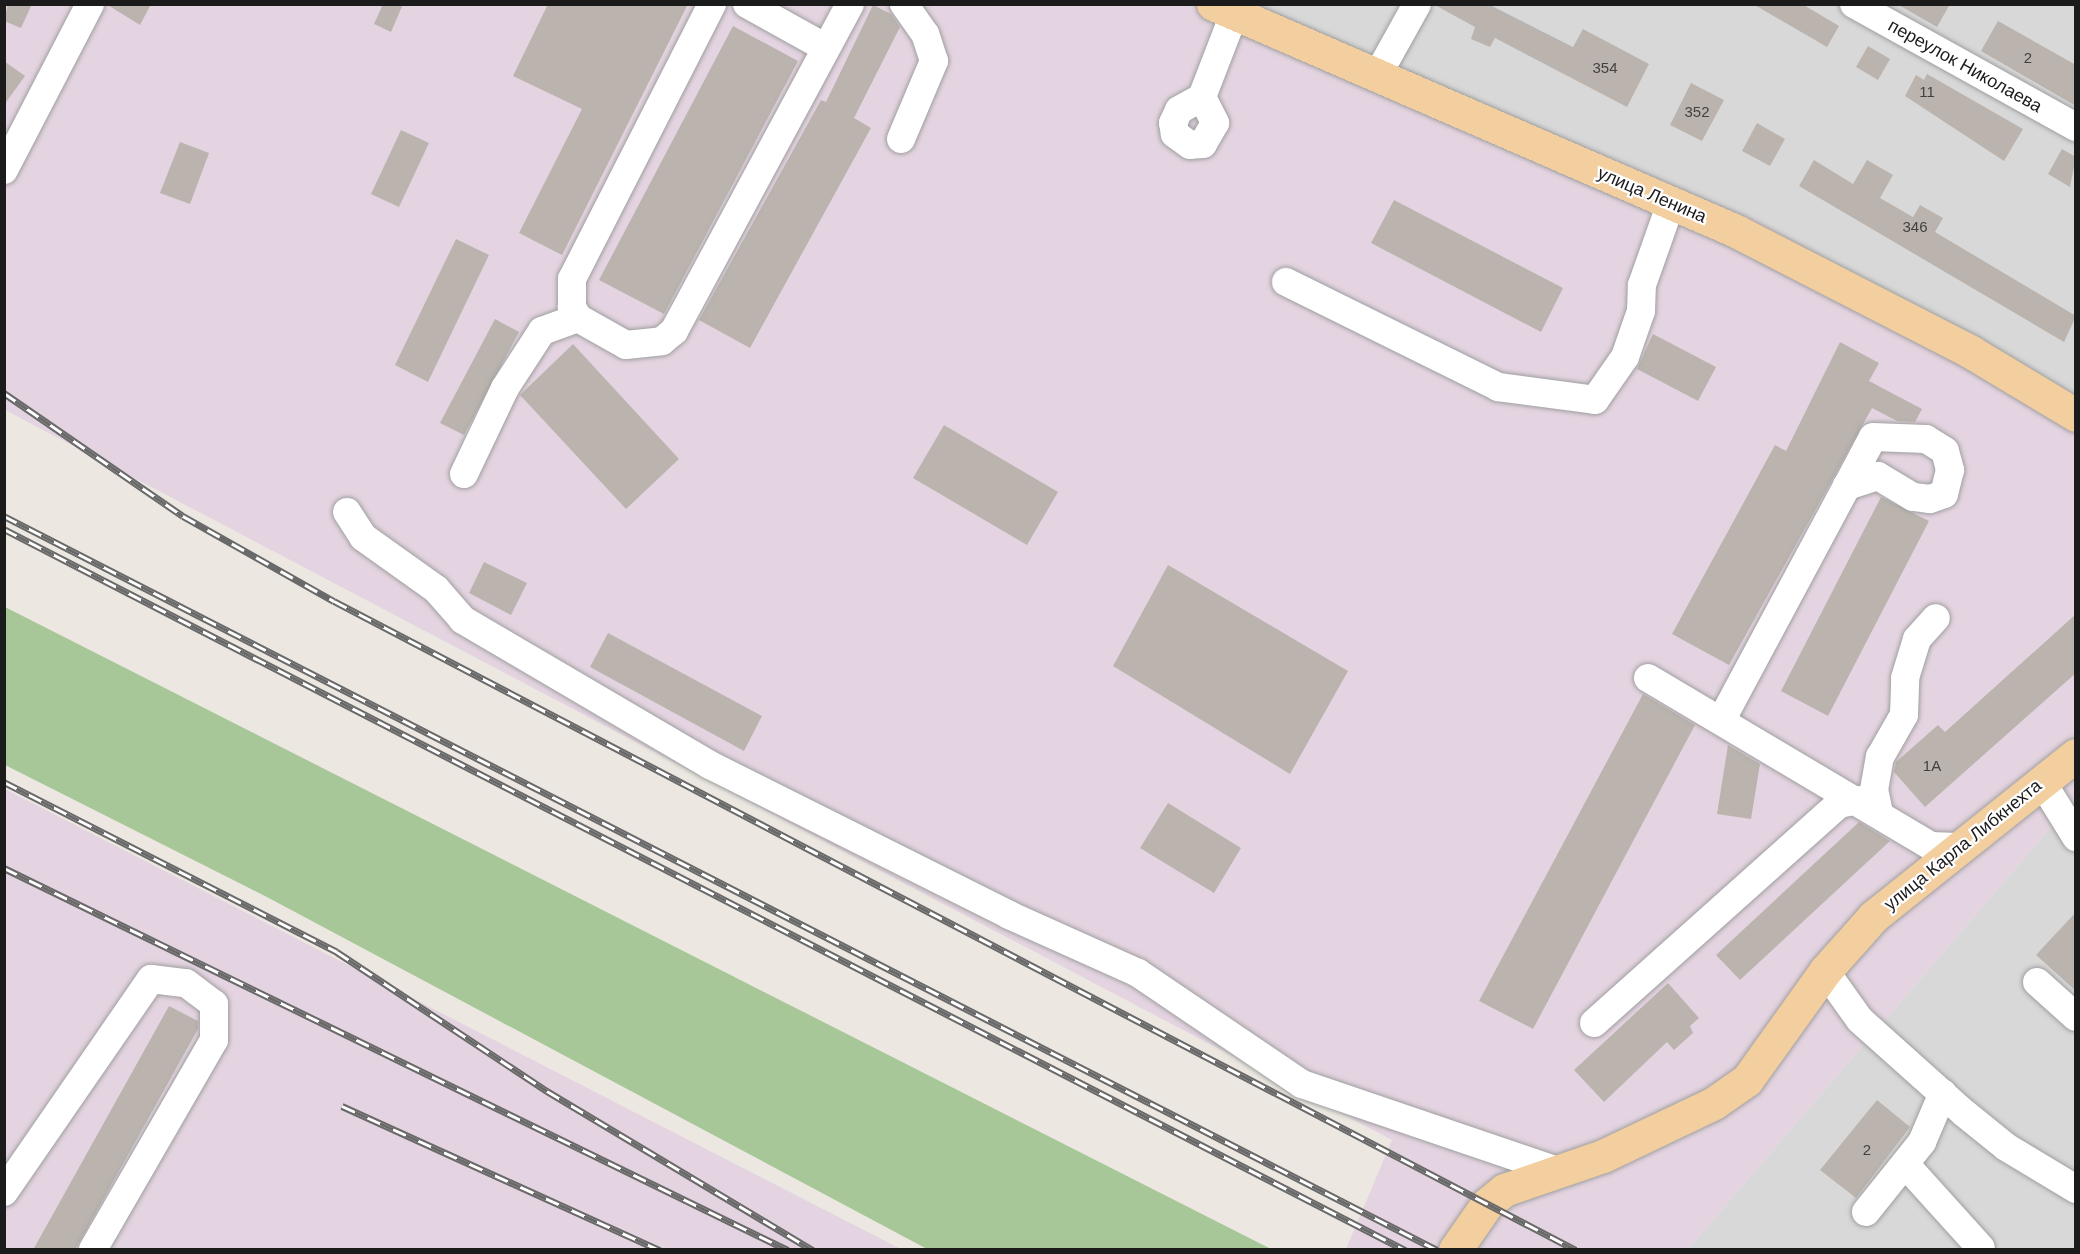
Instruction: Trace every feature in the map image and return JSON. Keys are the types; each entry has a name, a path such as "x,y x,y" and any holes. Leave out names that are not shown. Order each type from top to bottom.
{"main road":[{"name":"улица Ленина","path":"1226,8 1671,203 1971,352 2076,415"},
{"name":"улица Карла Либкнехта","path":"1455,1250 1487,1204 1504,1190 1558,1171 1679,1121 1747,1080 1826,971 1874,916 1957,847 2076,755"}],"street":[{"path":"4,170 90,4"},
{"path":"712,4 572,279 572,307 578,318 626,345 662,341 674,331 850,4"},
{"path":"747,4 826,48"},
{"path":"901,139 934,61 925,34 904,4"},
{"path":"1377,76 1417,4"},
{"name":"переулок Николаева","path":"1854,4 2076,127"},
{"path":"1202,97 1226,8"},
{"path":"1286,282 1498,387 1594,400 1625,357 1641,311 1642,285 1671,203"},
{"path":"464,474 525,355 542,331 578,318"},
{"path":"1722,719 1847,486"},
{"path":"347,512 363,537 436,589 463,620 710,765 1009,915 1138,973 1302,1084 1558,1171"},
{"path":"1869,806 1880,757 1904,715 1905,678 1917,639 1936,618"},
{"path":"1648,678 1869,806 1931,846 1957,847"},
{"path":"2042,782 2076,837"},
{"path":"1594,1023 1839,804 1869,806"},
{"path":"1826,971 1860,1020 1943,1094 2006,1147 2076,1188"},
{"path":"4,1192 151,979 186,983 214,1004 214,1040 93,1250"},
{"path":"2037,982 2076,1017"},
{"path":"1866,1212 1922,1142 1943,1094"},
{"path":"1905,1164 1981,1248"}],"shaded area":[{"path":"4,5 1253,5 1760,222 2075,402 2075,799 1688,1249 1346,1249 1392,1140 5,410"},
{"path":"1253,5 2075,5 2075,402"},
{"path":"5,789 901,1249 5,1249"},
{"path":"2075,799 2075,1249 1688,1249"}],"green space":[{"path":"4,607 1271,1249 927,1249 265,896 5,765"}],"building":[{"path":"8,4 32,4 21,28 4,21"},
{"path":"106,4 151,4 140,25"},
{"path":"383,4 403,4 391,32 374,24"},
{"path":"548,4 688,4 562,255 519,233 582,109 513,76"},
{"path":"1433,4 1488,4 1573,47 1583,29 1649,64 1627,107 1495,38 1490,47 1471,39 1475,27"},
{"path":"1753,4 1802,4 1839,26 1827,47"},
{"path":"1897,4 1950,4 1937,27"},
{"path":"873,5 891,14 900,27 854,118 871,128 750,348 699,320 821,100 826,102"},
{"path":"1998,21 2076,65 2076,106 1981,51"},
{"path":"733,26 798,61 664,314 599,280"},
{"path":"1868,46 1890,59 1878,80 1856,67"},
{"path":"4,61 25,76 4,105"},
{"path":"1927,74 2023,129 2004,161 1905,96 1916,75 1924,80"},
{"path":"1691,83 1724,100 1702,141 1670,125"},
{"path":"1757,123 1785,139 1770,166 1742,151"},
{"path":"401,130 429,143 399,207 371,194"},
{"path":"180,142 209,153 190,204 160,193"},
{"path":"2062,149 2076,157 2070,187 2048,174"},
{"path":"1814,160 1853,184 1867,160 1893,175 1880,198 1913,217 1920,205 1943,218 1935,232 2076,316 2064,342 1799,186"},
{"path":"1394,200 1563,288 1541,332 1371,243"},
{"path":"456,239 489,255 428,382 395,365"},
{"path":"495,319 519,332 464,435 440,423"},
{"path":"1653,334 1716,367 1698,401 1637,369"},
{"path":"1840,342 1879,363 1869,381 1922,409 1915,422 1897,421 1872,408 1729,665 1672,634 1775,445 1786,451"},
{"path":"573,344 679,459 626,509 520,395"},
{"path":"944,425 1058,492 1027,545 913,478"},
{"path":"1881,497 1929,521 1828,716 1781,691"},
{"path":"484,562 527,583 511,615 469,593"},
{"path":"1168,565 1348,671 1290,774 1113,666"},
{"path":"2076,614 2076,673 1925,807 1894,772 1896,762 1938,725 1945,732"},
{"path":"608,633 762,716 744,751 590,667"},
{"path":"1643,694 1695,725 1533,1029 1479,1001"},
{"path":"1728,745 1760,764 1751,819 1717,814"},
{"path":"1168,803 1241,848 1214,893 1140,848"},
{"path":"1859,822 1890,841 1740,980 1716,955"},
{"path":"2076,912 2076,991 2036,955"},
{"path":"1668,983 1699,1018 1690,1026 1693,1033 1674,1050 1667,1042 1604,1102 1574,1070"},
{"path":"169,1006 198,1021 198,1029 75,1250 33,1250"},
{"path":"1877,1100 1910,1127 1856,1198 1820,1170"}],"railway":[{"path":"4,393 183,516 334,601 1576,1250"},
{"path":"4,516 1437,1250"},
{"path":"4,529 1405,1250"},
{"path":"4,782 337,952 547,1091 813,1250"},
{"path":"4,868 788,1250"},
{"path":"342,1106 660,1250"}]}
